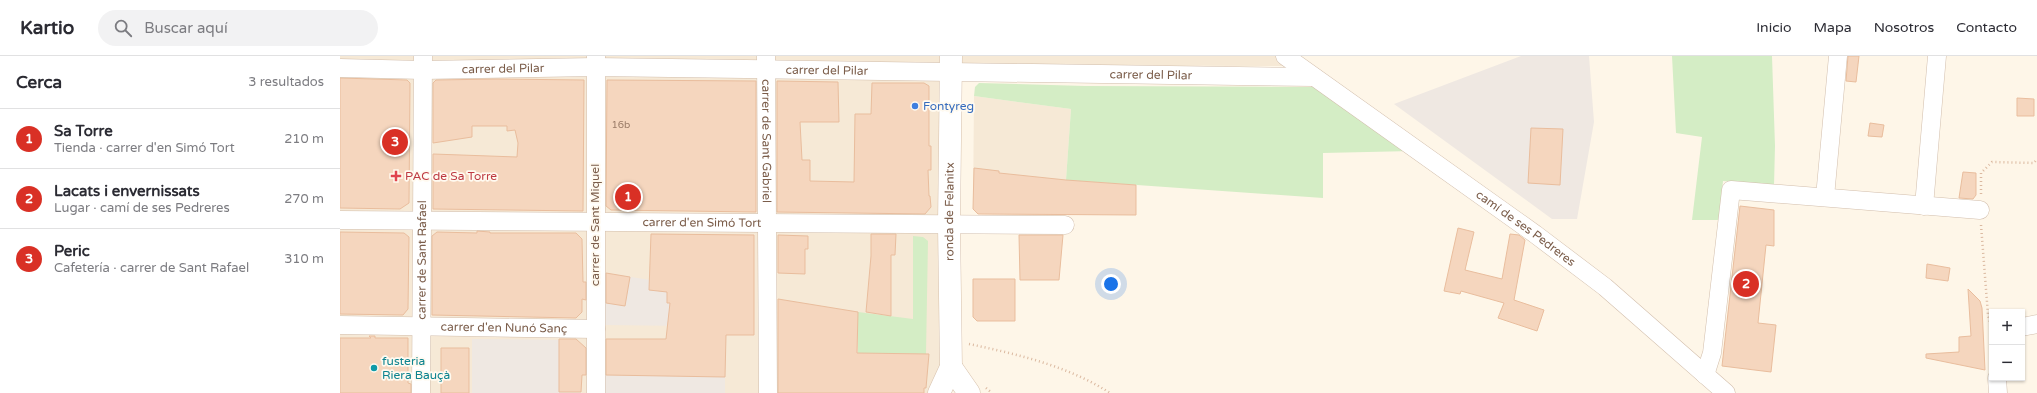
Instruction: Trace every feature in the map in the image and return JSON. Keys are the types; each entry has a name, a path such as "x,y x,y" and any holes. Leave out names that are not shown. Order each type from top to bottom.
{"main road":[{"name":"ronda de Felanitx","path":"951,64 949,225 951,367"},
{"path":"939,393 951,367"},
{"path":"951,367 969,393"}],"street":[{"name":"camí de ses Pedreres","path":"1285,56 1535,234 1599,282 1726,393"},
{"path":"1825,197 1838,56"},
{"path":"1924,206 1937,56"},
{"name":"carrer del Pilar","path":"340,68 423,63 596,62 951,64 1314,78"},
{"name":"carrer de Sant Miquel","path":"596,62 594,222 596,393"},
{"name":"carrer de Sant Rafael","path":"421,393 423,63"},
{"name":"carrer de Sant Gabriel","path":"766,63 768,393"},
{"path":"1705,375 1712,353 1731,190 1980,210"},
{"name":"carrer d'en Simó Tort","path":"340,220 1065,225"},
{"path":"2025,326 2037,324"},
{"name":"carrer d'en Nunó Sanç","path":"340,325 596,329"},
{"path":"1997,381 1998,393"}],"path":[{"path":"1989,319 1980,210 1981,172 1992,162 2034,163 2037,159"},
{"path":"950,342 967,343 1023,356 1091,380 1110,393"}],"shaded area":[{"path":"340,56 1277,56 1287,66 960,65 959,358 932,393 340,393"},
{"path":"1521,56 1589,56 1594,122 1577,219 1552,219 1394,104"},
{"path":"974,96 1071,109 1066,180 1136,185 1136,215 978,214 973,209"},
{"path":"605,273 670,283 688,326 605,325"},
{"path":"472,339 577,340 582,345 581,393 472,393"},
{"path":"604,375 725,377 725,393 604,393"}],"green space":[{"path":"1672,56 1772,56 1775,146 1774,186 1723,181 1719,220 1692,220 1702,137 1676,133"},
{"path":"979,83 1085,86 1324,87 1412,151 1323,153 1323,198 1066,180 1071,109 974,96 975,87"},
{"path":"913,236 923,237 928,241 926,354 858,353 858,312 913,319"}],"building":[{"path":"1848,56 1859,56 1856,82 1846,81"},
{"path":"340,78 407,80 410,83 409,203 400,209 340,208"},
{"path":"436,80 584,80 583,211 433,209 433,154 517,157 518,143 515,130 507,131 507,126 472,126 472,137 433,143 433,83"},
{"path":"607,80 756,81 756,212 611,210 606,206"},
{"path":"777,81 838,82 839,122 800,122 802,160 810,160 810,181 854,182 855,114 871,114 872,83 924,83 929,86 929,146 931,146 931,170 928,170 931,207 925,214 777,212"},
{"path":"2017,98 2034,99 2034,116 2017,116"},
{"path":"1870,123 1884,125 1882,137 1868,136"},
{"path":"1531,128 1563,129 1560,185 1528,183"},
{"path":"974,168 999,171 999,173 1136,185 1136,215 978,214 973,209"},
{"path":"1963,172 1976,173 1976,195 1973,199 1959,198"},
{"path":"1740,206 1774,210 1774,246 1766,245 1758,323 1776,325 1771,372 1722,366"},
{"path":"1458,228 1474,232 1465,270 1502,279 1510,234 1519,235 1525,240 1514,300 1544,310 1537,331 1498,318 1504,303 1461,291 1460,294 1444,291"},
{"path":"477,231 490,233 576,233 582,239 583,282 586,282 586,300 582,299 582,312 576,318 432,315 432,236 437,232 477,233"},
{"path":"340,232 404,233 409,237 408,309 403,315 340,314"},
{"path":"651,234 754,235 754,335 726,335 725,377 606,375 606,339 666,339 670,303 667,303 667,292 649,290"},
{"path":"871,234 896,234 895,255 891,255 891,316 866,312 871,256"},
{"path":"778,235 808,236 808,249 805,249 805,274 778,273"},
{"path":"1019,235 1063,235 1059,280 1020,280"},
{"path":"1927,264 1950,268 1948,281 1926,278"},
{"path":"606,273 630,277 625,306 606,303"},
{"path":"973,279 1015,279 1015,321 977,321 973,317"},
{"path":"1968,289 1980,301 1982,308 1985,370 1926,358 1926,354 1959,352 1959,337 1971,336"},
{"path":"778,299 858,312 857,353 929,354 926,388 924,388 924,393 778,393"},
{"name":"fusteria Riera Bauçà","path":"369,336 375,336 375,338 408,338 408,383 411,384 411,393 340,393 340,338 371,338"},
{"path":"559,339 576,339 586,348 586,375 582,375 581,392 559,392"},
{"path":"441,348 469,348 469,393 441,393"}],"place":[{"name":"Fontyreg","path":"915,106"},
{"name":"Peric","path":"395,142"},
{"name":"PAC de Sa Torre","path":"396,176"},
{"name":"Sa Torre","path":"628,197"},
{"name":"Lacats i envernissats","path":"1746,284"},
{"name":"fusteria Riera Bauçà","path":"374,368"}]}
